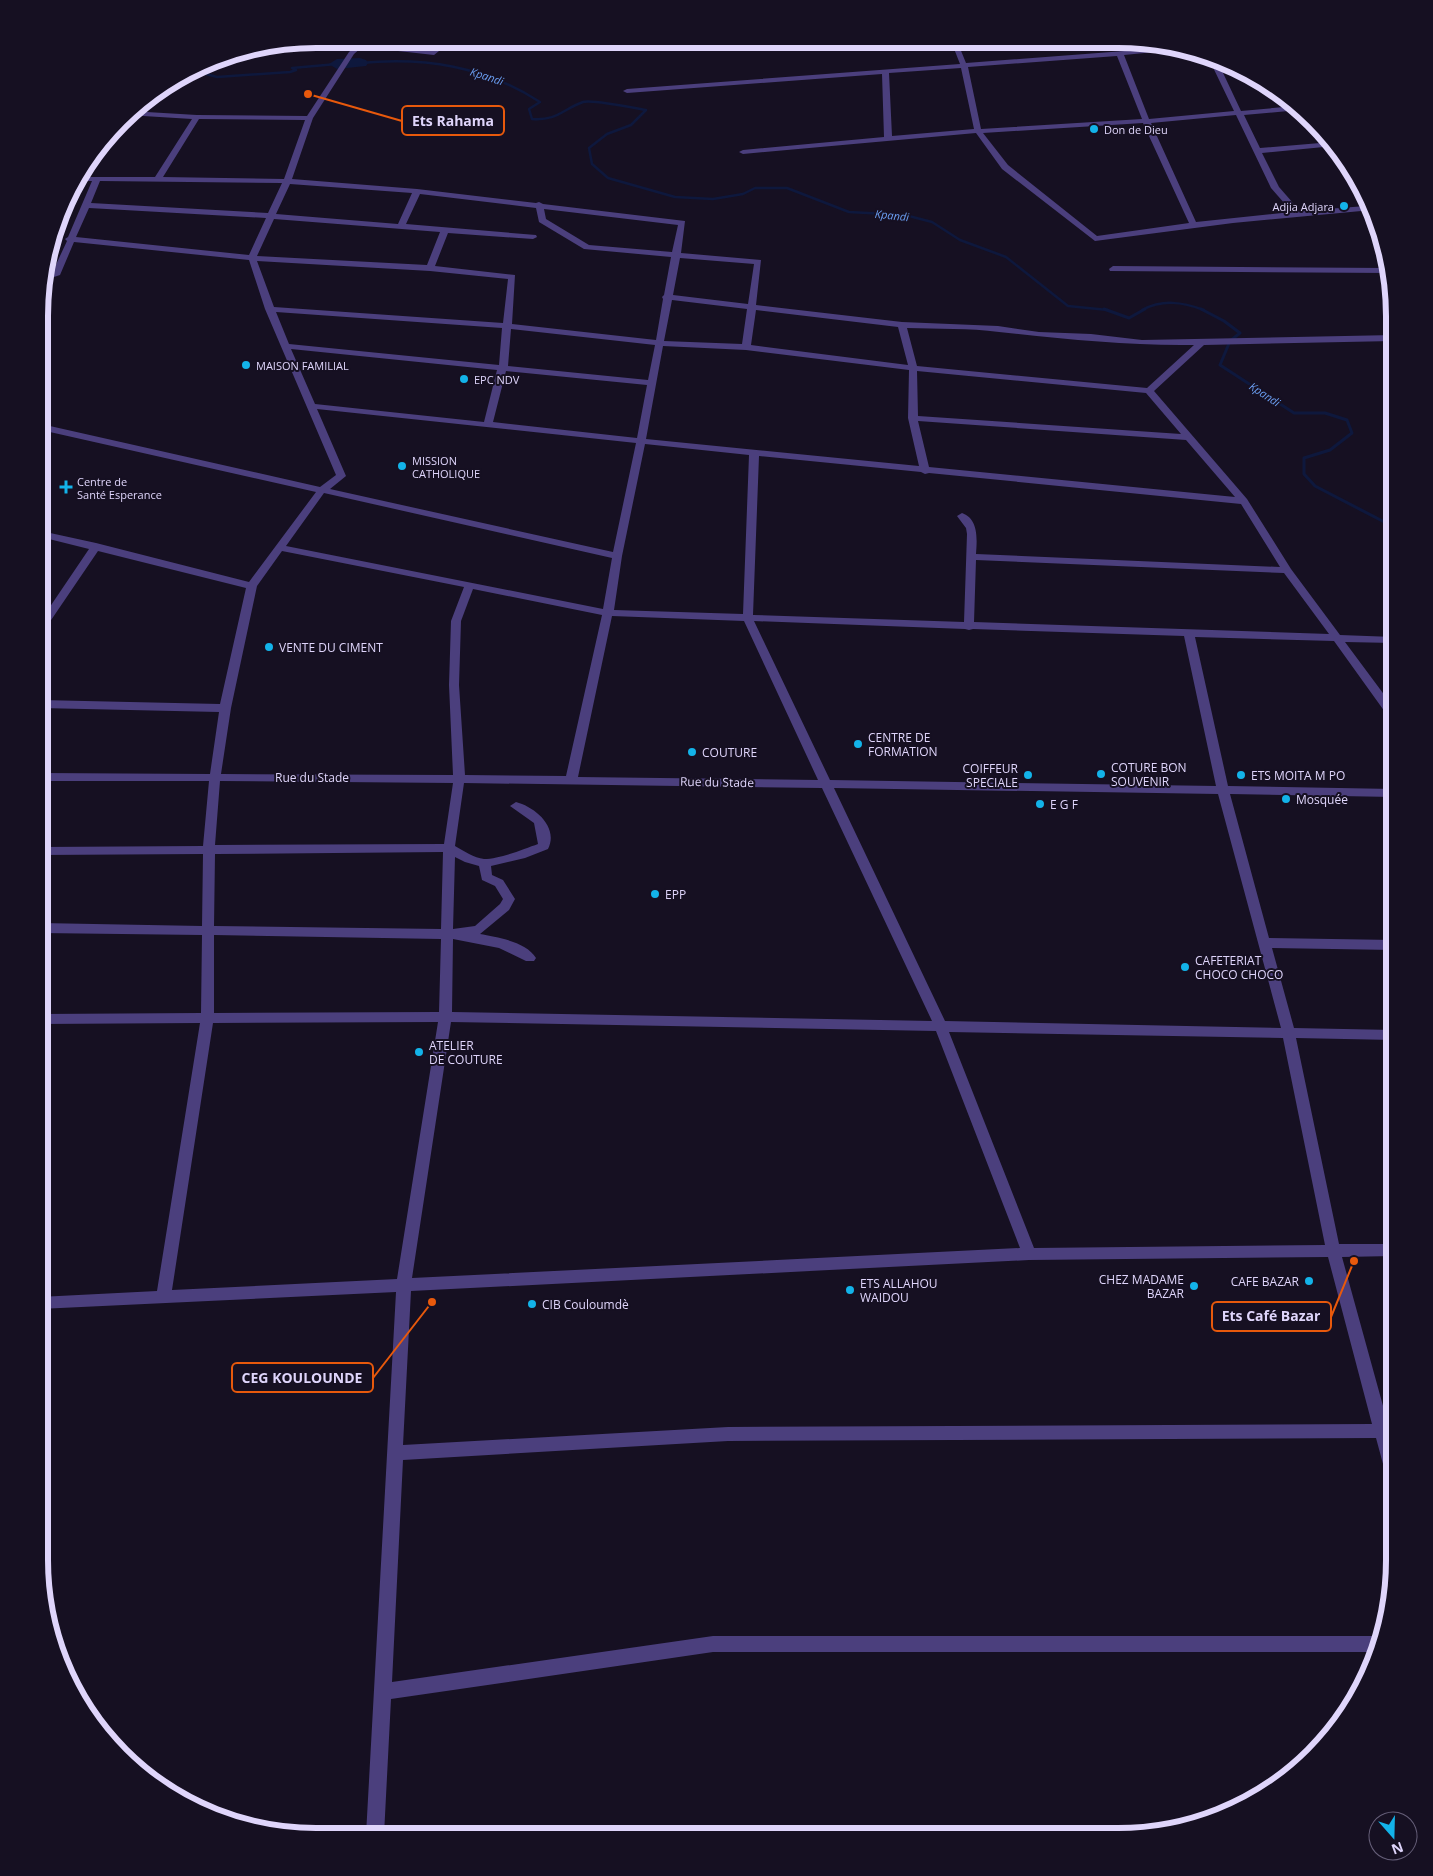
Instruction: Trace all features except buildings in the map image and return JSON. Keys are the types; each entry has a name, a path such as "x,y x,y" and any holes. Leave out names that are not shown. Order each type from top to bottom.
{"street":[{"path":"164,1296 207,1018 209,851 214,776 226,708 252,586 322,490 340,476 312,406 269,309 252,258 287,181 310,118 357,47"},
{"path":"380,47 434,52 441,47"},
{"path":"956,47 964,66 978,131 1005,167 1095,239 1193,224 1297,212 1363,208"},
{"path":"627,91 885,70 964,66 1158,51"},
{"path":"1120,54 1146,121 1193,224"},
{"path":"1217,67 1275,188 1297,212"},
{"path":"885,70 888,138"},
{"path":"743,152 888,138 1239,115 1288,109"},
{"path":"139,114 197,117 310,118"},
{"path":"158,179 197,117"},
{"path":"1257,151 1324,145"},
{"path":"84,179 287,181 417,191 539,204 682,223 666,297 652,383 617,556 608,613 571,780"},
{"path":"51,275 57,273 97,179"},
{"path":"401,226 417,191"},
{"path":"539,204 542,220 587,248 758,262 746,347"},
{"path":"85,205 271,216 534,237"},
{"path":"430,268 445,230"},
{"path":"70,239 252,258 430,268 512,277 503,366 488,425"},
{"path":"1113,269 1381,271"},
{"path":"666,297 902,325 998,328 1039,335 1091,337 1142,343 1386,338"},
{"path":"269,309 508,326 659,343 746,347 913,368 1149,391 1244,501 1287,570 1386,705"},
{"path":"902,325 913,368 913,418 925,471"},
{"path":"1149,391 1202,342"},
{"path":"286,346 503,366 652,383"},
{"path":"312,406 925,471 1244,501"},
{"path":"913,418 1188,437"},
{"path":"48,428 617,556"},
{"path":"754,453 748,619 941,1027 1029,1254"},
{"path":"962,516 971,528 973,556 970,576 969,627"},
{"path":"48,536 252,586"},
{"path":"48,615 96,546"},
{"path":"281,548 470,584 608,613 969,627 1386,640"},
{"path":"973,556 1287,570"},
{"path":"375,1828 404,1284 445,1017 449,848 459,778 454,685 456,621 470,584"},
{"path":"1189,634 1223,790 1289,1034 1333,1250 1386,1424"},
{"path":"48,704 226,708"},
{"name":"Rue du Stade","path":"48,777 459,778 1386,793"},
{"path":"48,851 449,848 469,859 485,863 521,855 544,846 544,830 539,818 516,806"},
{"path":"447,934 478,930 506,906 509,899 499,883 486,877 485,863"},
{"path":"48,928 447,934 489,940 519,949 530,958"},
{"path":"1265,943 1386,945"},
{"path":"48,1019 445,1017 1386,1035"},
{"path":"48,1302 1029,1254 1386,1250"},
{"path":"396,1453 728,1434 1386,1431"},
{"path":"383,1692 713,1644 1372,1644"}],"waterway":[{"name":"Kpandi","path":"360,63 408,61 431,63 476,72 519,90 540,102 529,109 532,119 548,118 588,101 646,110 631,125 607,134 589,148 592,164 608,178 675,197 713,199 743,194 755,188 787,188 849,212 905,215 932,222 960,240 1006,257 1068,306 1106,310"},
{"path":"337,64 360,63"},
{"path":"202,73 217,77 290,72 296,70 292,68 337,64"},
{"name":"Kpandi","path":"1142,310 1165,303 1188,305 1201,309"},
{"name":"Kpandi","path":"1106,310 1129,318 1145,309"},
{"name":"Kpandi","path":"1201,309 1224,321 1240,333 1230,341 1220,365 1294,413 1325,413 1347,420 1352,433 1330,450 1304,458 1304,474 1315,486 1386,523"}],"place":[{"name":"Ets Rahama","path":"308,94"},
{"name":"Don de Dieu","path":"1094,129"},
{"name":"Adjia Adjara","path":"1344,206"},
{"name":"MAISON FAMILIAL","path":"246,365"},
{"name":"EPC NDV","path":"464,379"},
{"name":"MISSION CATHOLIQUE","path":"402,466"},
{"name":"Centre de Santé Esperance","path":"66,487"},
{"name":"VENTE DU CIMENT","path":"269,647"},
{"name":"CENTRE DE FORMATION","path":"858,744"},
{"name":"COUTURE","path":"692,752"},
{"name":"COTURE BON SOUVENIR","path":"1101,774"},
{"name":"COIFFEUR SPECIALE","path":"1028,775"},
{"name":"ETS MOITA M PO","path":"1241,775"},
{"name":"Mosquée","path":"1286,799"},
{"name":"E G F","path":"1040,804"},
{"name":"EPP","path":"655,894"},
{"name":"CAFETERIAT CHOCO CHOCO","path":"1185,967"},
{"name":"ATELIER DE COUTURE","path":"419,1052"},
{"name":"Ets Café Bazar","path":"1354,1261"},
{"name":"CAFE BAZAR","path":"1309,1281"},
{"name":"CHEZ MADAME BAZAR","path":"1194,1286"},
{"name":"ETS ALLAHOU WAIDOU","path":"850,1290"},
{"name":"CEG KOULOUNDE","path":"432,1302"},
{"name":"CIB Couloumdè","path":"532,1304"}]}
